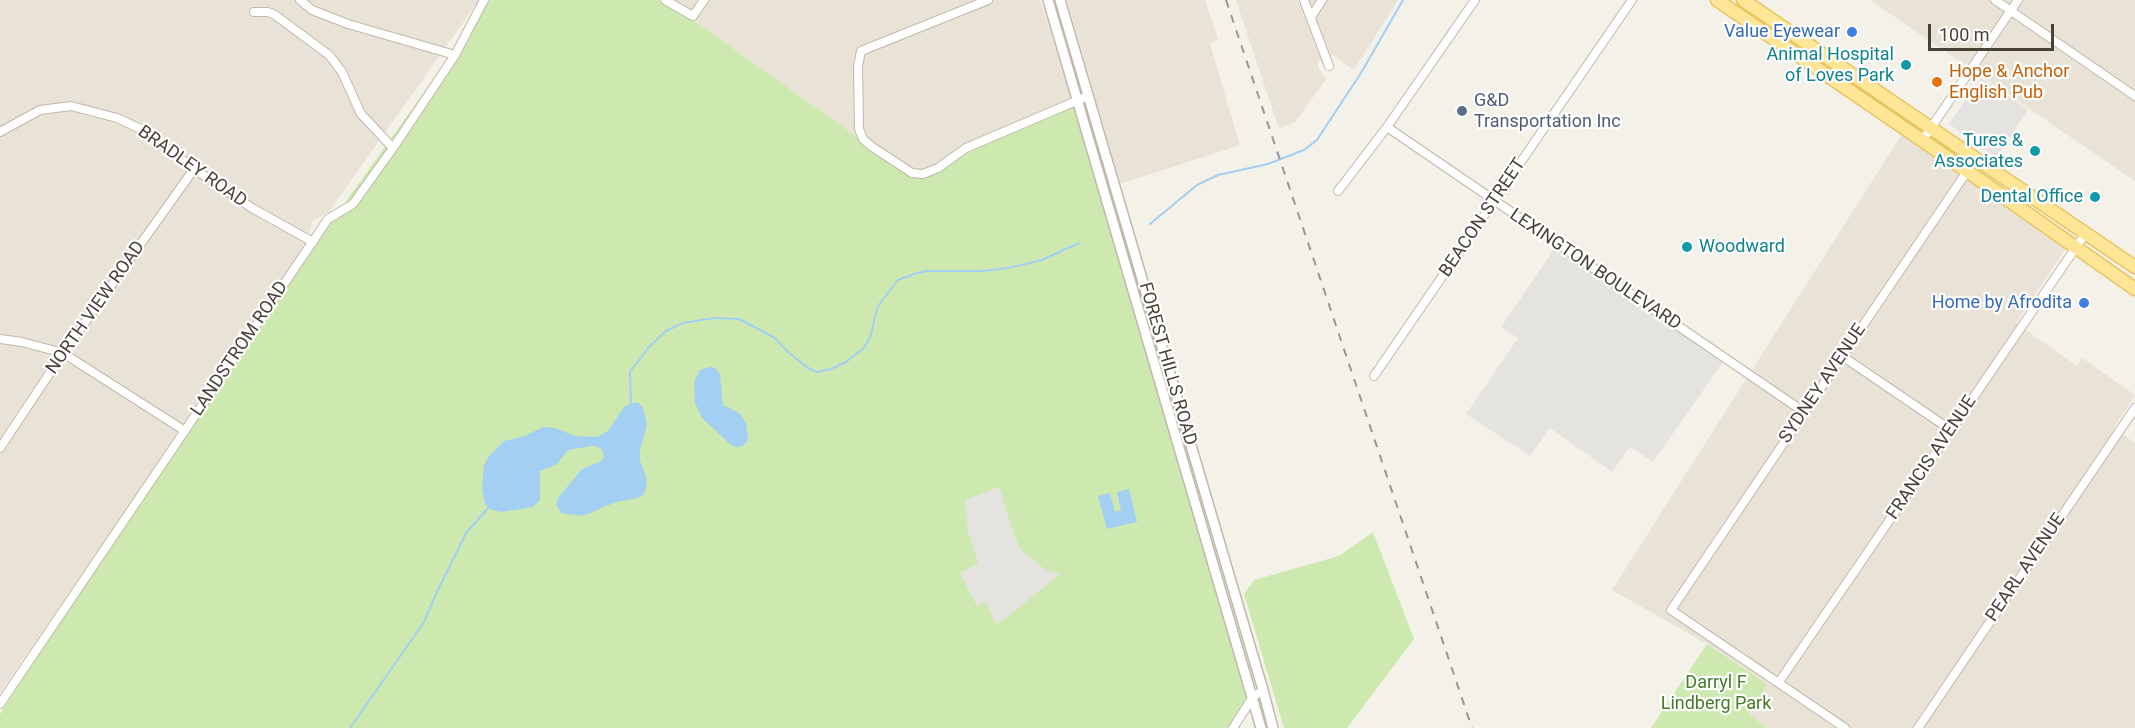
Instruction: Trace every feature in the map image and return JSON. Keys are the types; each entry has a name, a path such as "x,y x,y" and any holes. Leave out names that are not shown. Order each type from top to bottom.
{"main road":[{"path":"1718,0 2075,248 2133,283"},
{"path":"1743,0 2135,267"}],"street":[{"path":"300,0 312,10 348,24 455,55"},
{"name":"LANDSTROM ROAD","path":"0,704 328,219 353,204 393,148 455,55 484,0"},
{"path":"665,0 693,16 704,0"},
{"path":"988,0 861,51 858,66 859,129 863,139 912,173 923,174 938,168 966,148 1089,96"},
{"name":"FOREST HILLS ROAD","path":"1048,0 1261,728"},
{"name":"FOREST HILLS ROAD","path":"1060,0 1273,728"},
{"path":"1304,0 1329,66"},
{"path":"1311,17 1322,0"},
{"path":"1338,191 1387,127 1475,0"},
{"name":"BEACON STREET","path":"1374,376 1632,0"},
{"path":"1995,0 2135,96"},
{"path":"1922,141 2019,0"},
{"path":"254,12 268,12 276,15 329,55 342,72 361,114 393,148"},
{"name":"BRADLEY ROAD","path":"0,132 40,110 71,106 117,118 145,131 194,169 252,208 313,242"},
{"name":"LEXINGTON BOULEVARD","path":"1387,127 1804,412"},
{"name":"SYDNEY AVENUE","path":"1779,681 1671,610 1976,158"},
{"name":"NORTH VIEW ROAD","path":"0,448 63,353 194,169"},
{"name":"FRANCIS AVENUE","path":"1779,681 2085,234"},
{"path":"0,339 22,342 63,353 184,431"},
{"path":"1842,356 1951,430"},
{"name":"PEARL AVENUE","path":"1918,728 2135,408"},
{"path":"1186,469 1197,466"},
{"path":"1203,529 1214,524"},
{"path":"1779,681 1845,728"},
{"path":"1233,728 1253,697 1263,690"}],"shaded area":[{"path":"0,0 479,0 328,213 313,220 304,247 295,264 0,693"},
{"path":"661,0 1040,0 1074,103 915,178 700,25"},
{"path":"1067,0 1205,0 1218,39 1210,44 1240,145 1120,184"},
{"path":"1236,0 1398,0 1354,70 1333,55 1319,61 1318,67 1327,78 1295,122 1279,129"},
{"path":"1870,0 2135,0 2135,181"},
{"path":"1981,77 2028,110 1996,157 1949,124"},
{"path":"1902,134 2066,248 2016,323 2077,366 2082,358 2135,395 2114,428 2135,443 2135,728 1767,728 1748,715 1767,684 1707,644 1612,590"},
{"path":"1557,245 1725,359 1653,462 1630,447 1612,472 1550,428 1530,456 1466,414 1518,338 1501,327"},
{"path":"999,487 1021,550 1046,570 1060,574 1006,618 995,624 986,601 977,606 960,573 978,563 968,531 965,500"}],"green space":[{"path":"490,0 661,0 700,25 915,178 1074,103 1250,700 1230,728 0,728 0,714 132,509 301,264"},
{"path":"1373,532 1414,639 1347,728 1284,728 1244,594 1254,580 1339,556"},
{"name":"Darryl F Lindberg Park","path":"1707,644 1767,684 1749,715 1767,728 1651,728"}],"water":[{"path":"715,368 720,374 723,405 739,413 746,423 748,440 743,446 735,447 729,443 702,418 695,403 694,382 700,370"},
{"path":"635,402 643,408 647,424 640,450 640,461 647,484 644,494 638,498 616,502 583,516 561,513 556,504 559,497 582,469 600,462 604,457 602,450 592,446 568,450 557,464 540,471 540,500 533,507 501,512 489,509 485,504 482,488 484,465 489,456 504,441 525,436 543,427 555,428 575,436 597,437 608,431 624,407"},
{"path":"1129,489 1137,522 1107,529 1098,496 1110,493 1115,512 1121,510 1117,492"}],"waterway":[{"path":"1150,224 1197,185 1218,175 1268,164 1304,150 1317,140 1361,73 1403,0"},
{"path":"631,406 630,372 649,347 666,331 683,323 714,318 739,319 775,338 787,351 808,368 817,372 846,362 864,348 870,337 878,306 898,280 927,271 982,271 1008,268 1042,260 1079,243"},
{"path":"350,728 424,622 466,533 490,506"}],"railway":[{"path":"1226,0 1472,728"}],"place":[{"name":"Value Eyewear","path":"1852,32"},
{"name":"Animal Hospital of Loves Park","path":"1906,65"},
{"name":"Hope & Anchor English Pub","path":"1937,82"},
{"name":"G&D Transportation Inc","path":"1462,111"},
{"name":"Tures & Associates","path":"2035,151"},
{"name":"Dental Office","path":"2095,197"},
{"name":"Woodward","path":"1687,247"},
{"name":"Home by Afrodita","path":"2084,303"}]}
